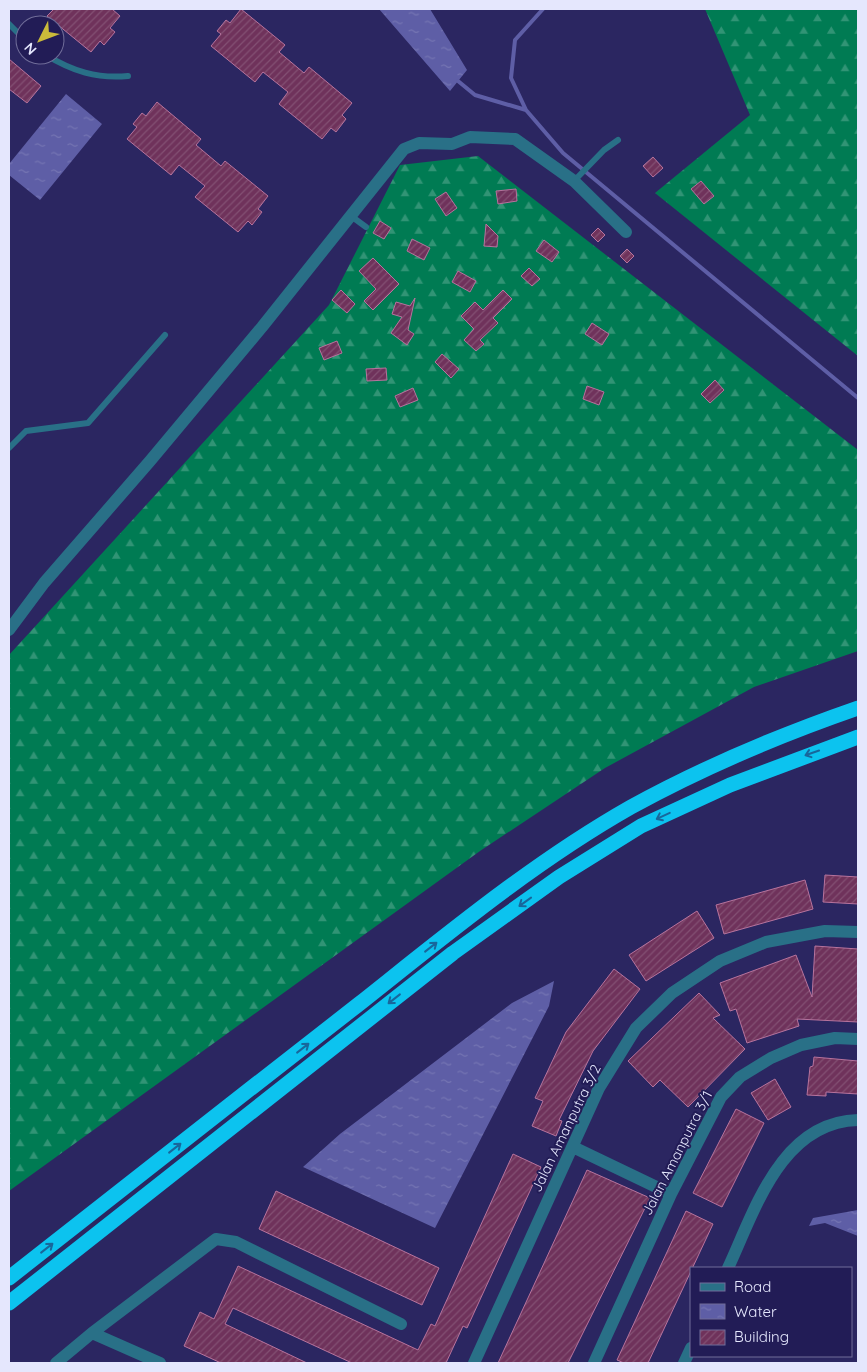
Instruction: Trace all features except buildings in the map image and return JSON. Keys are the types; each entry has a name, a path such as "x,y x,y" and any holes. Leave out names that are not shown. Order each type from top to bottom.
{"highway":[{"path":"9,1278 452,930 547,860 630,808 719,762 799,729 858,708"},
{"path":"9,1303 453,953 559,877 641,826 712,793 809,754 858,737"}],"street":[{"path":"9,630 44,583 150,461 351,216 400,152 419,143 452,144 470,137 515,139 574,181 626,232"},
{"name":"Jalan Amanputra 3/2","path":"474,1363 599,1088 636,1028 672,993 720,961 766,942 825,930 858,932"},
{"name":"Jalan Amanputra 3/1","path":"594,1363 671,1194 721,1097 740,1076 771,1058 801,1045 835,1038 858,1039"},
{"path":"728,1267 765,1187 777,1167 792,1148 823,1128 858,1120"},
{"path":"573,1147 671,1194"},
{"path":"56,1363 92,1332 216,1238 236,1242 401,1324"},
{"path":"92,1332 160,1363"},
{"path":"684,1363 690,1350"}],"lane":[{"path":"64,65 73,70 94,76 108,78 128,76"},
{"path":"574,181 604,150 618,140"},
{"path":"351,216 366,227"},
{"path":"9,448 26,431 88,423 165,334"}],"green space":[{"path":"705,9 858,9 858,356 655,193 750,115"},
{"path":"478,156 858,450 858,651 754,687 605,768 480,851 9,1191 9,655 329,305 400,165"}],"water":[{"path":"379,9 430,9 467,70 450,91"},
{"path":"66,94 102,124 40,200 9,175 9,164"},
{"path":"554,981 549,1006 435,1228 303,1167 340,1134 512,1003"},
{"path":"858,1210 858,1236 825,1223 809,1226 813,1218"}],"waterway":[{"path":"526,110 511,78 515,40 543,9"},
{"path":"458,81 475,95 526,110 563,153 858,398"}]}
